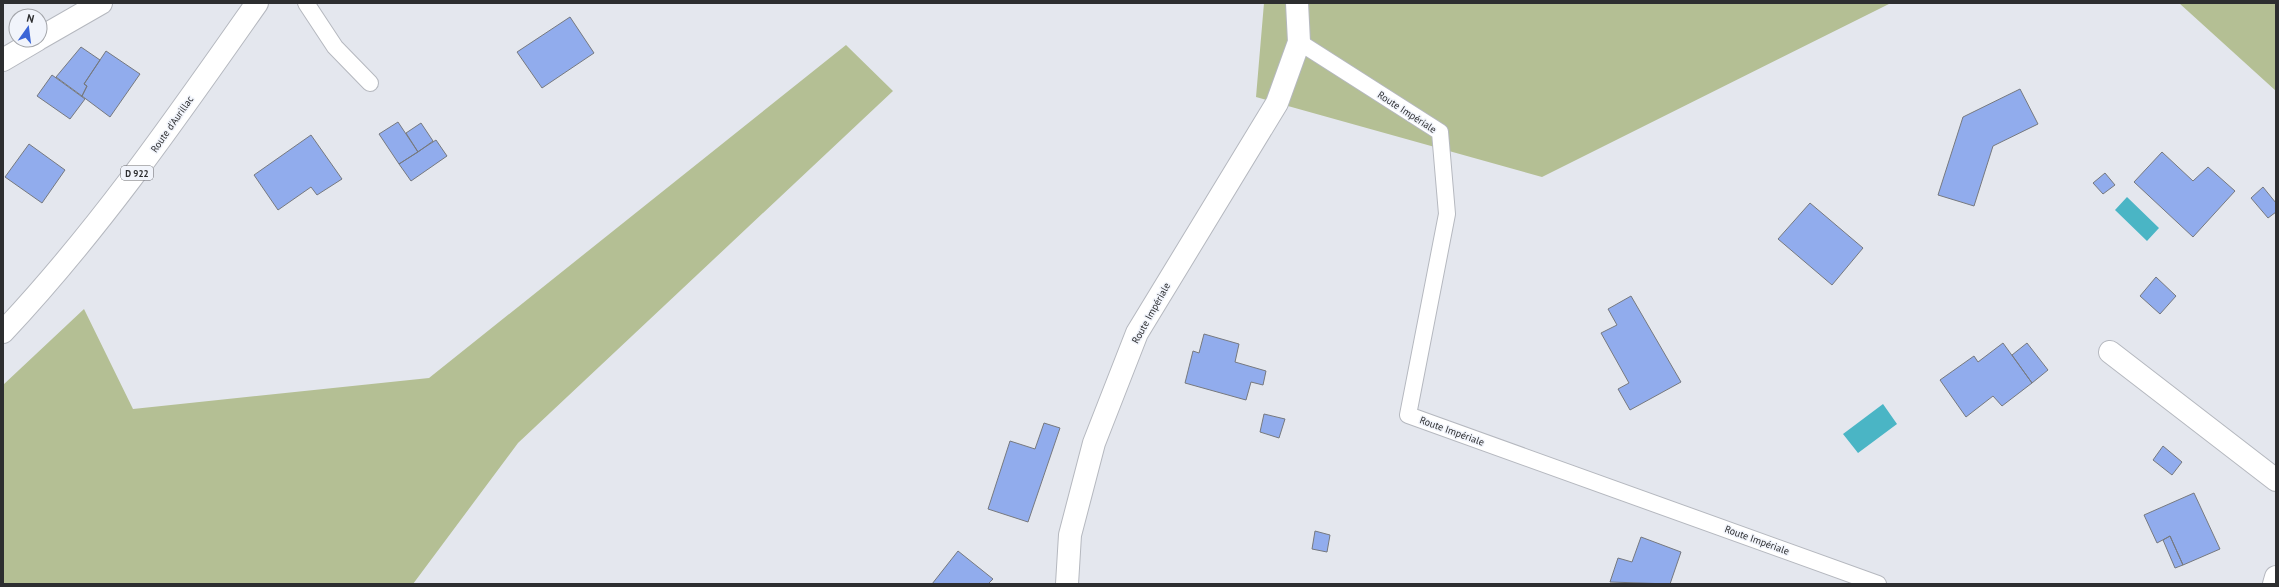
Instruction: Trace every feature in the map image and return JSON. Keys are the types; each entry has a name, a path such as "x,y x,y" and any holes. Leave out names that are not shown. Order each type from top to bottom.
{"street":[{"path":"48,33 101,3"},
{"name":"Route d'Aurillac","path":"3,332 96,226 153,152 257,3"},
{"name":"Route Impériale","path":"1064,581 1070,535 1094,443 1137,333 1277,103 1299,42 1297,3"},
{"path":"3,60 23,48"},
{"path":"2110,352 2276,480"},
{"path":"2274,584 2276,577"}],"lane":[{"path":"306,3 335,47 370,83"},
{"name":"Route Impériale","path":"1299,42 1440,132 1448,214 1408,415 1878,584"}],"green space":[{"path":"1264,3 1891,3 1542,177 1256,97"},
{"path":"2179,3 2276,3 2276,91"},
{"path":"846,45 893,91 518,443 413,584 3,584 3,385 84,309 133,409 429,378"}],"water":[{"path":"2127,197 2159,228 2147,241 2115,210"},
{"path":"1883,404 1897,424 1858,453 1843,434"}],"building":[{"path":"570,17 594,53 542,88 517,52"},
{"path":"81,47 100,60 84,84 87,86 82,96 56,77"},
{"path":"106,51 140,74 110,117 82,96 87,86 84,84"},
{"path":"52,75 85,99 70,119 37,96"},
{"path":"2020,89 2038,124 1993,146 1974,206 1938,195 1963,117"},
{"path":"398,122 418,152 399,164 379,134"},
{"path":"421,123 433,141 418,152 406,133"},
{"path":"311,135 342,179 317,195 311,187 278,210 254,175"},
{"path":"436,140 447,156 411,181 399,164"},
{"path":"29,144 65,170 42,203 5,177"},
{"path":"2162,152 2193,181 2208,167 2235,191 2193,237 2134,182"},
{"path":"2105,173 2115,185 2103,194 2093,183"},
{"path":"2263,187 2276,203 2276,212 2268,218 2251,198"},
{"path":"1810,203 1863,248 1832,285 1778,239"},
{"path":"2156,277 2176,296 2160,314 2140,296"},
{"path":"1631,296 1681,382 1630,410 1618,389 1629,383 1601,333 1617,325 1608,309"},
{"path":"1204,334 1239,344 1235,362 1266,371 1263,385 1251,382 1246,400 1185,383 1193,351 1199,353"},
{"path":"2003,343 2032,383 2002,406 1993,396 1966,417 1940,380 1974,356 1978,362"},
{"path":"2027,343 2048,370 2032,383 2012,355"},
{"path":"1264,414 1285,419 1279,438 1260,432"},
{"path":"1044,423 1060,428 1028,522 988,509 1010,441 1035,449"},
{"path":"2163,446 2182,462 2172,475 2153,460"},
{"path":"2194,493 2220,549 2183,565 2170,536 2157,543 2144,515"},
{"path":"1315,531 1330,535 1327,552 1312,549"},
{"path":"2170,536 2183,565 2175,568 2163,540"},
{"path":"1641,537 1681,552 1670,584 1610,582 1618,558 1632,562"},
{"path":"958,551 993,579 988,584 932,584"}]}
